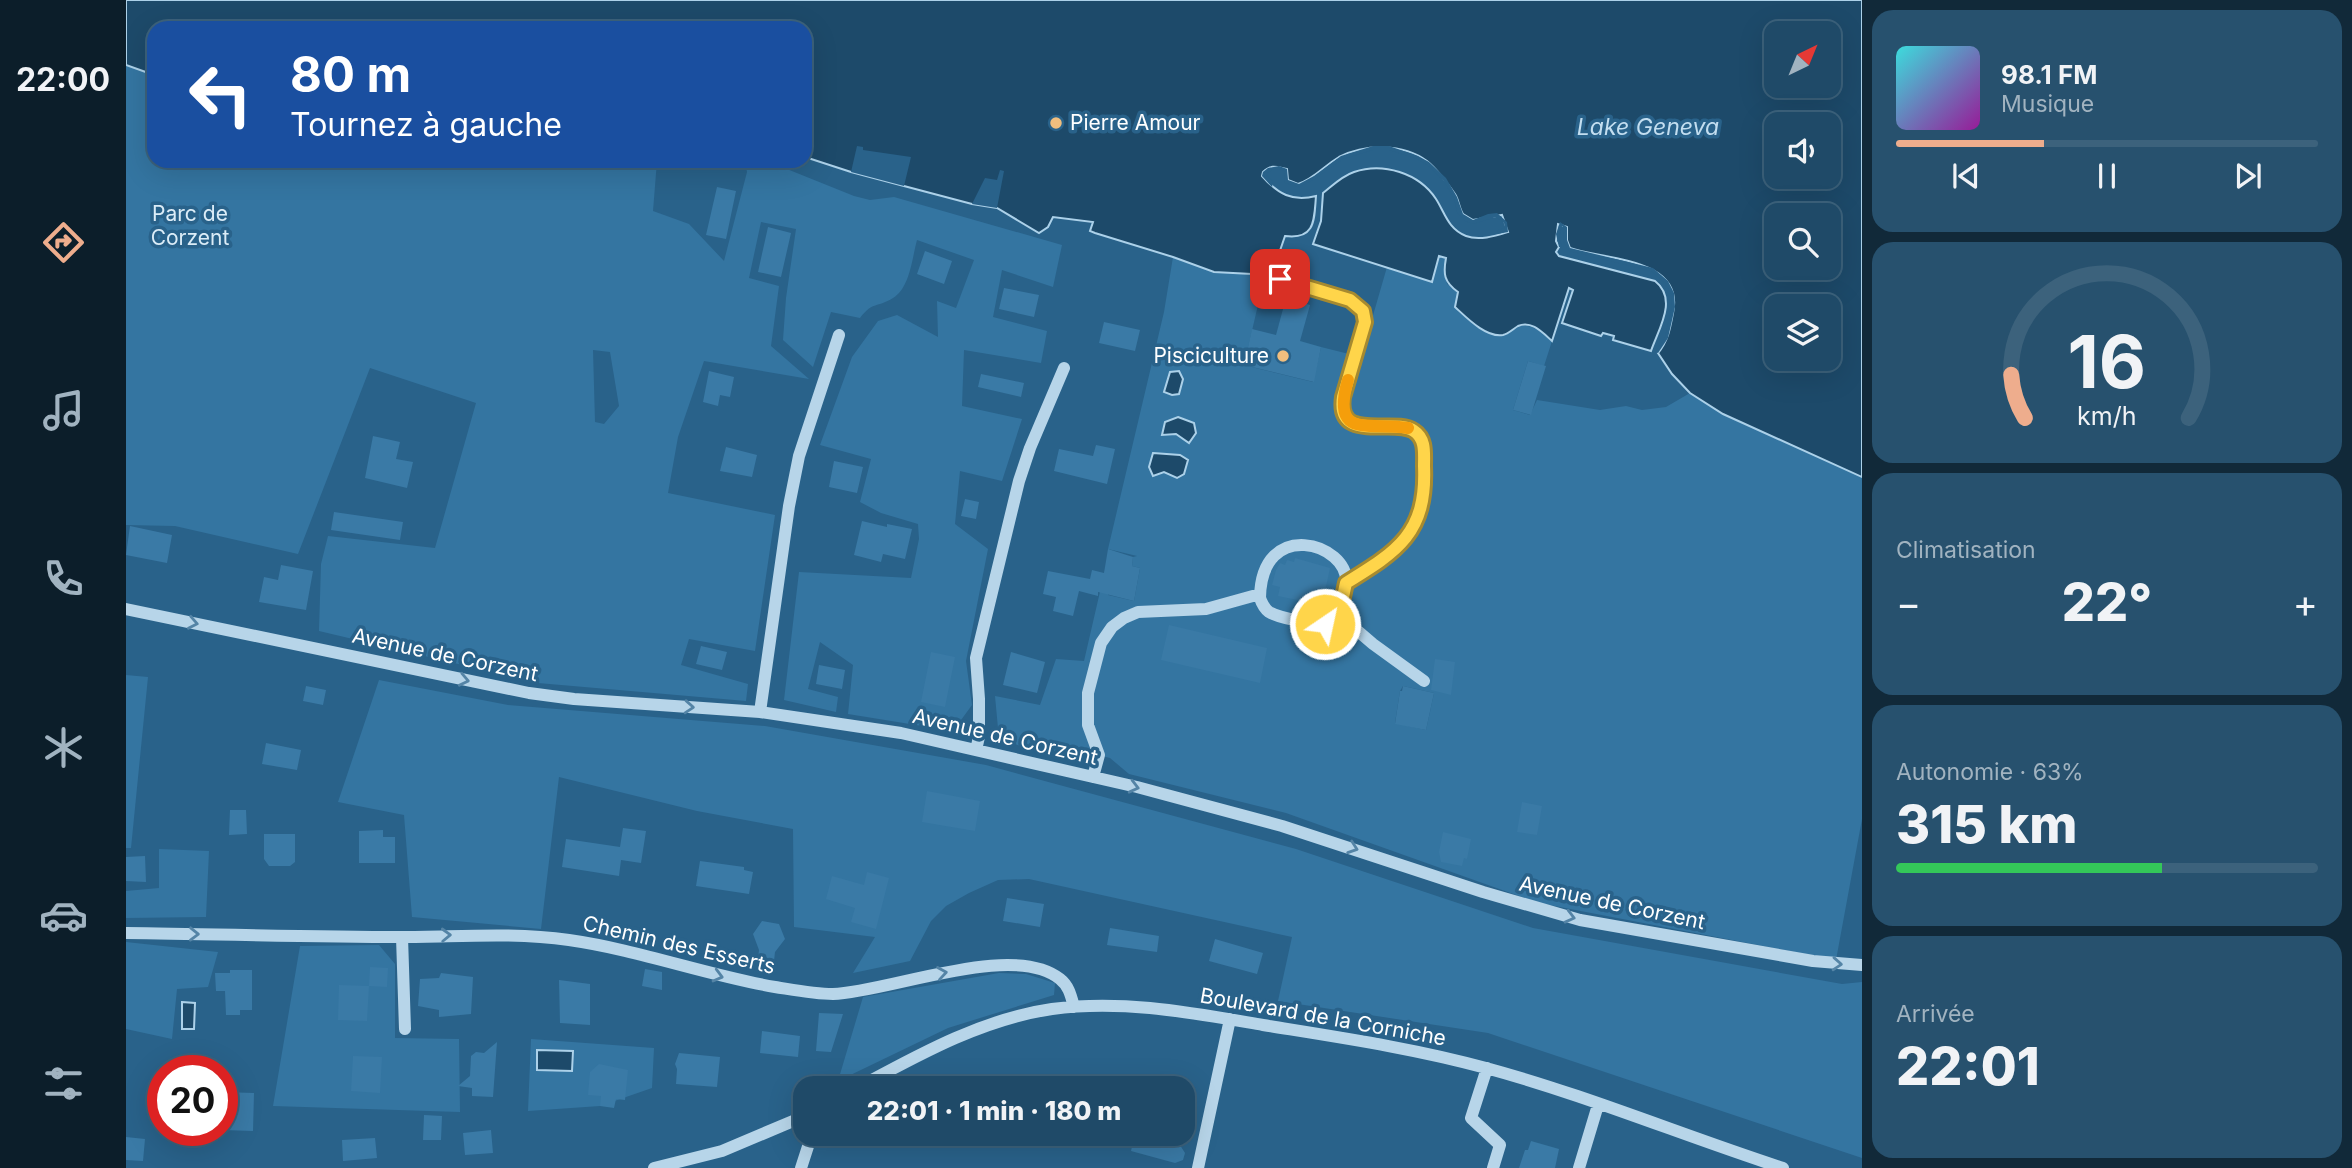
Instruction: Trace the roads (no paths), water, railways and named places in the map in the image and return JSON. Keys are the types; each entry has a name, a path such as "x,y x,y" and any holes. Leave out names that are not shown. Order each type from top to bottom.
{"street":[{"path":"1280,279 1350,300 1359,306 1365,322 1343,397 1346,416 1360,426 1409,428 1418,433 1424,445 1425,494 1416,520 1391,555 1346,583"},
{"path":"760,712 789,506 799,456 839,335"},
{"path":"976,750 979,737 976,658 1019,481 1064,368"},
{"path":"1294,545 1315,549 1336,559 1346,573 1346,583 1338,614 1332,621 1320,624 1274,614 1264,606 1260,594 1267,565 1273,555 1282,548 1294,545"},
{"path":"1093,777 1099,755 1088,725 1088,693 1101,643 1112,627 1138,612 1206,609 1260,594"},
{"name":"Avenue de Corzent","path":"126,609 528,693 574,699 760,712 885,730 1093,777 1282,825 1564,916 1800,959 1862,965"},
{"path":"1338,614 1373,644 1424,681"},
{"name":"Chemin des Esserts","path":"126,933 402,937 508,935 569,940 631,951 728,979 833,994 968,969 997,965 1015,966 1034,968 1059,978 1069,989 1074,1006"},
{"path":"402,937 405,1029"},
{"name":"Boulevard de la Corniche","path":"881,1076 968,1032 1024,1015 1074,1006 1141,1007 1348,1039 1487,1068 1783,1168"},
{"path":"1198,1168 1230,1019"},
{"path":"1487,1068 1471,1118 1500,1145 1493,1168"},
{"path":"1579,1168 1598,1105"},
{"path":"654,1168 722,1151 793,1121"},
{"path":"801,1168 808,1146"}],"water":[{"name":"Lake Geneva","path":"126,0 1862,0 1862,477 1723,414 1690,393 1672,374 1658,353 1670,330 1673,313 1673,295 1667,281 1655,271 1639,264 1570,248 1567,227 1558,224 1556,241 1559,247 1556,252 1559,256 1655,281 1662,288 1665,314 1651,351 1613,340 1614,336 1603,333 1601,336 1562,323 1573,290 1569,288 1552,341 1536,328 1527,325 1497,335 1477,326 1455,307 1458,292 1446,277 1446,258 1439,256 1432,282 1313,244 1321,221 1323,193 1350,174 1377,168 1400,172 1420,182 1436,199 1451,225 1466,236 1482,238 1508,232 1502,215 1473,220 1463,214 1455,194 1438,172 1427,161 1407,151 1384,147 1349,153 1298,184 1288,180 1287,169 1266,169 1262,176 1280,192 1300,198 1316,196 1311,226 1303,235 1285,236 1273,271 1252,274 1214,272 1090,231 1093,222 1053,217 1048,227 1039,233 997,208 972,204 812,159 812,21 147,21 147,72 126,65"},
{"path":"1179,371 1183,379 1179,394 1164,392 1170,372"},
{"path":"1178,417 1194,423 1196,433 1189,443 1176,434 1162,435 1165,422"},
{"path":"1153,453 1180,455 1188,460 1184,474 1177,478 1164,472 1153,476 1149,467"},
{"path":"182,1002 195,1003 194,1029 182,1029"},
{"path":"537,1050 573,1051 572,1071 537,1070"}],"place":[{"name":"Pierre Amour","path":"1056,123"},
{"name":"Pisciculture","path":"1283,356"}],"park label":[{"name":"Parc de Corzent","path":"190,226"}]}
